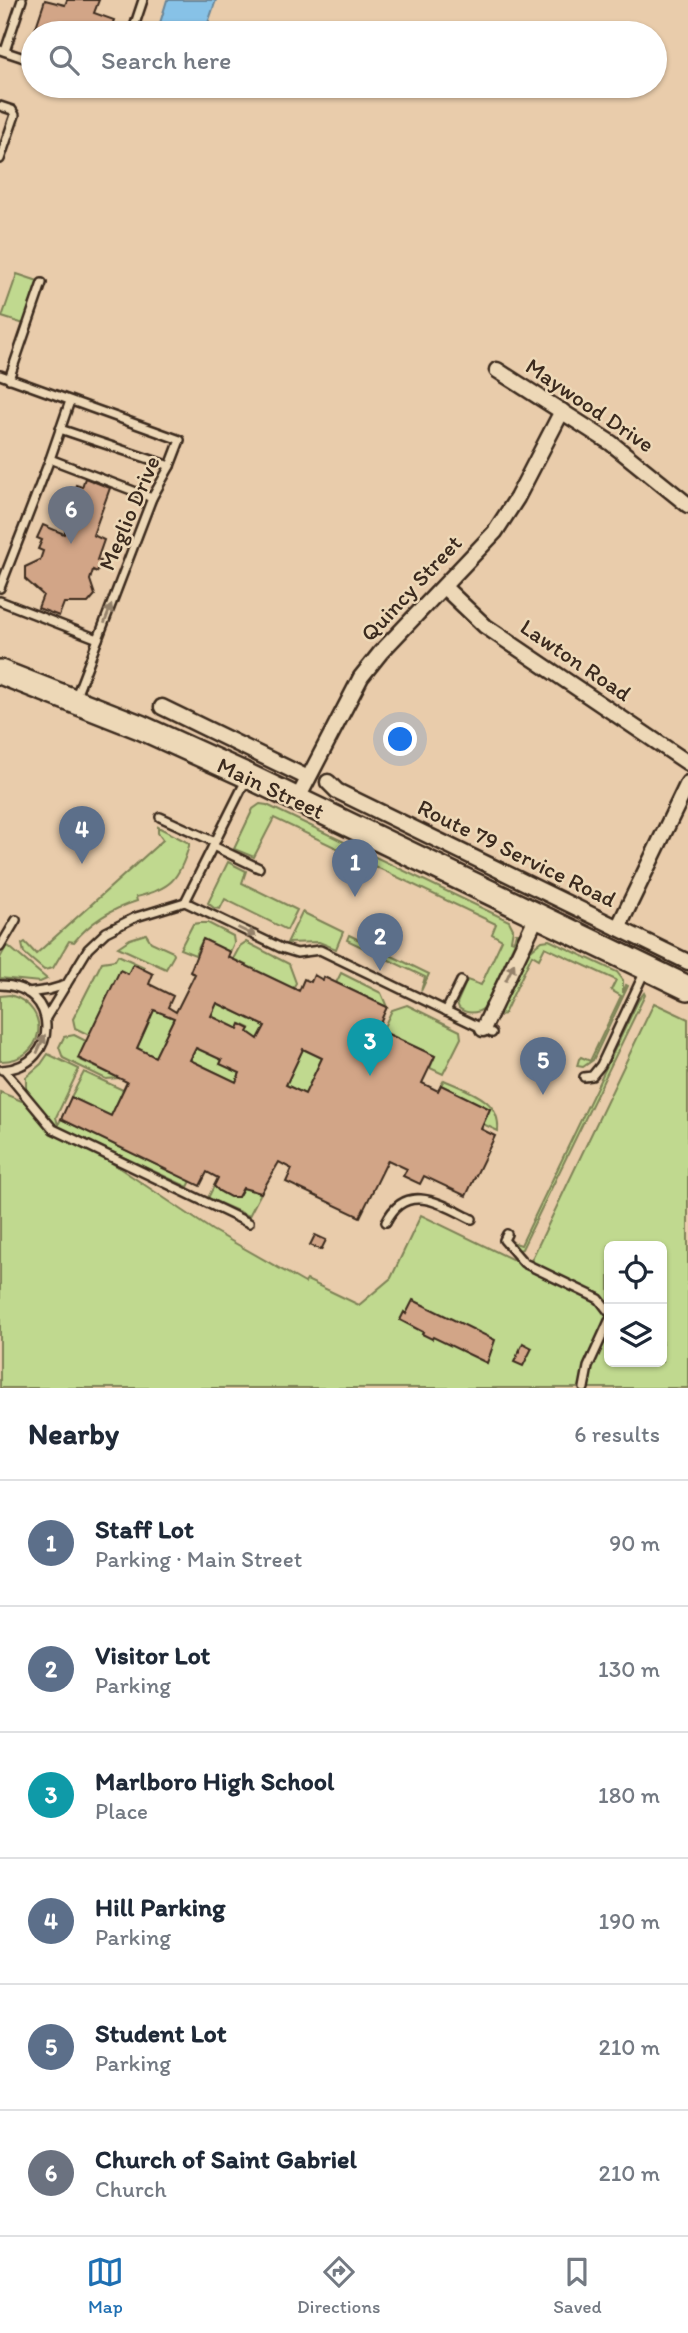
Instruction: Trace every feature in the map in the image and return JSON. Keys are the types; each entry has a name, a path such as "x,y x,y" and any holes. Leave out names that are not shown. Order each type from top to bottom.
{"main road":[{"name":"Main Street","path":"0,672 248,776 688,988"}],"street":[{"name":"Maywood Drive","path":"497,370 611,443 688,505"},
{"name":"Quincy Street","path":"297,800 361,677 495,532 507,515 562,411"},
{"name":"Lawton Road","path":"444,587 485,626 688,763"},
{"path":"162,707 308,778"},
{"name":"Route 79 Service Road","path":"328,782 337,791 688,962"},
{"path":"618,928 688,783"},
{"path":"485,1034 537,916"}],"lane":[{"path":"21,57 3,51 22,0"},
{"path":"136,21 143,0"},
{"path":"0,106 12,110 15,116 0,159"},
{"path":"9,379 42,283"},
{"name":"Meglio Drive","path":"0,375 180,440 170,466 152,498 74,701"},
{"path":"0,588 70,401"},
{"path":"60,429 170,466"},
{"path":"50,459 152,498"},
{"path":"0,601 98,639"},
{"path":"185,902 248,776"},
{"path":"160,817 260,868"},
{"path":"46,1018 88,949 106,932 136,917 185,902 281,948 297,953 320,950 446,1011 485,1034"},
{"path":"0,947 16,920"},
{"path":"584,1077 592,1076 601,1065 646,968"},
{"path":"446,1011 461,981"},
{"path":"0,985 10,985 28,993 41,1006 47,1031 44,1043 28,1063 2,1070"},
{"path":"28,993 66,985"},
{"path":"2,1070 53,1129 249,1223"},
{"path":"386,1222 391,1211 417,1197 435,1201 472,1219"},
{"path":"507,1234 504,1240 524,1263 599,1299 604,1304"},
{"path":"584,1388 587,1367 604,1331"}],"green space":[{"path":"17,274 38,281 24,324 2,317"},
{"path":"260,804 509,921 513,929 511,940 514,941 518,933 517,937 484,1008 468,1012 459,1008 457,1003 467,980 481,985 502,940 492,934 496,924 274,818 254,857 234,849 253,809"},
{"path":"158,827 189,843 181,867 172,881 157,890 136,897 137,901 110,912 74,942 69,941 53,968 44,970 24,953 22,944 25,942 36,954 163,840 158,833"},
{"path":"228,862 246,871 242,883 297,910 287,930 225,899 220,909 208,903"},
{"path":"302,912 343,932 336,949 319,942 287,943"},
{"path":"208,923 233,936 234,943 230,952 203,939 195,955 180,949 193,924"},
{"path":"146,934 151,942 173,952 166,969 118,947 130,939"},
{"path":"349,935 429,974 421,991 425,977 347,940"},
{"path":"549,940 617,972 623,980 623,993 626,985 628,986 593,1060 583,1067 577,1066 579,1059 581,1057 590,1061 621,996 611,990 616,980 545,947 539,959 532,955 504,1014 499,1015 498,1012 530,945 534,941 532,949 542,941"},
{"path":"246,942 289,964 296,983 293,988 233,959 240,946"},
{"path":"7,945 47,979 40,982 0,978 0,958"},
{"path":"118,955 144,967 143,969 133,964 128,974 120,971 89,1035 75,1028 73,1019 102,962 115,960"},
{"path":"341,973 381,993 387,1007 336,983"},
{"path":"644,993 522,1249 517,1251 509,1241 521,1245"},
{"path":"10,995 24,1002 33,1011 38,1022 38,1033 34,1044 26,1053 15,1059 0,1061 0,996"},
{"path":"217,1003 265,1026 258,1039 248,1032 250,1028 241,1024 238,1029 211,1016"},
{"path":"654,1003 688,1019 688,1388 0,1388 0,1092 36,1107 26,1090 26,1077 48,1054 79,1069 56,1117 58,1125 61,1119 191,1181 188,1187 58,1127 212,1230 305,1283 307,1280 359,1305 391,1278 421,1215 528,1267"},
{"path":"407,1005 460,1031 461,1038 443,1074 430,1068 435,1056 382,1031 392,1010"},
{"path":"154,1010 174,1018 155,1057 137,1048"},
{"path":"74,1035 86,1041 78,1059 119,1078 106,1079 63,1058 59,1047 64,1037"},
{"path":"196,1048 222,1060 221,1064 240,1073 236,1082 190,1060"},
{"path":"303,1049 322,1058 305,1094 286,1085"},
{"path":"84,1072 123,1090 111,1116 71,1097"},
{"path":"444,1080 489,1104 498,1120 498,1131 483,1124 490,1109 441,1085"},
{"path":"214,1186 231,1196 238,1197 243,1188 261,1193 249,1216 208,1198"}],"water":[{"path":"167,0 216,0 209,21 161,21"}],"building":[{"path":"45,0 65,5 67,0 99,0 94,13 114,20 114,21 38,21"},
{"path":"85,478 110,488 93,535 104,540 97,560 101,561 97,572 93,570 90,580 95,595 88,603 64,603 59,616 38,608 43,595 25,579 25,567 40,560 43,551 38,549 42,540 37,538 43,525 64,534 78,497 72,495 76,485 82,487"},
{"path":"203,939 230,952 228,957 299,991 304,979 311,982 314,975 323,980 324,977 387,1007 377,1029 435,1056 422,1083 438,1091 441,1085 490,1109 481,1129 495,1136 466,1196 424,1176 420,1184 403,1176 407,1169 388,1160 360,1217 286,1182 292,1169 279,1162 261,1193 243,1188 238,1197 230,1197 214,1186 218,1178 207,1172 200,1186 61,1119 71,1097 111,1116 127,1082 78,1058 120,970 128,974 133,964 153,974 149,984 173,996 168,1007 176,1012 195,974 190,972","holes":["217,1003 265,1026 258,1039 248,1032 250,1029 240,1024 238,1029 211,1016","154,1010 174,1018 155,1057 137,1048","196,1048 222,1060 220,1064 240,1073 236,1082 190,1060","303,1049 322,1058 305,1094 286,1085"]},
{"path":"315,1235 326,1240 321,1250 310,1245"},
{"path":"413,1300 495,1340 487,1363 433,1337 432,1339 400,1320"},
{"path":"523,1343 532,1348 523,1366 514,1362"}],"place":[{"name":"Church of Saint Gabriel","path":"71,544"},
{"name":"Hill Parking","path":"82,864"},
{"name":"Staff Lot","path":"355,897"},
{"name":"Visitor Lot","path":"380,971"},
{"name":"Marlboro High School","path":"370,1076"},
{"name":"Student Lot","path":"543,1095"}]}
